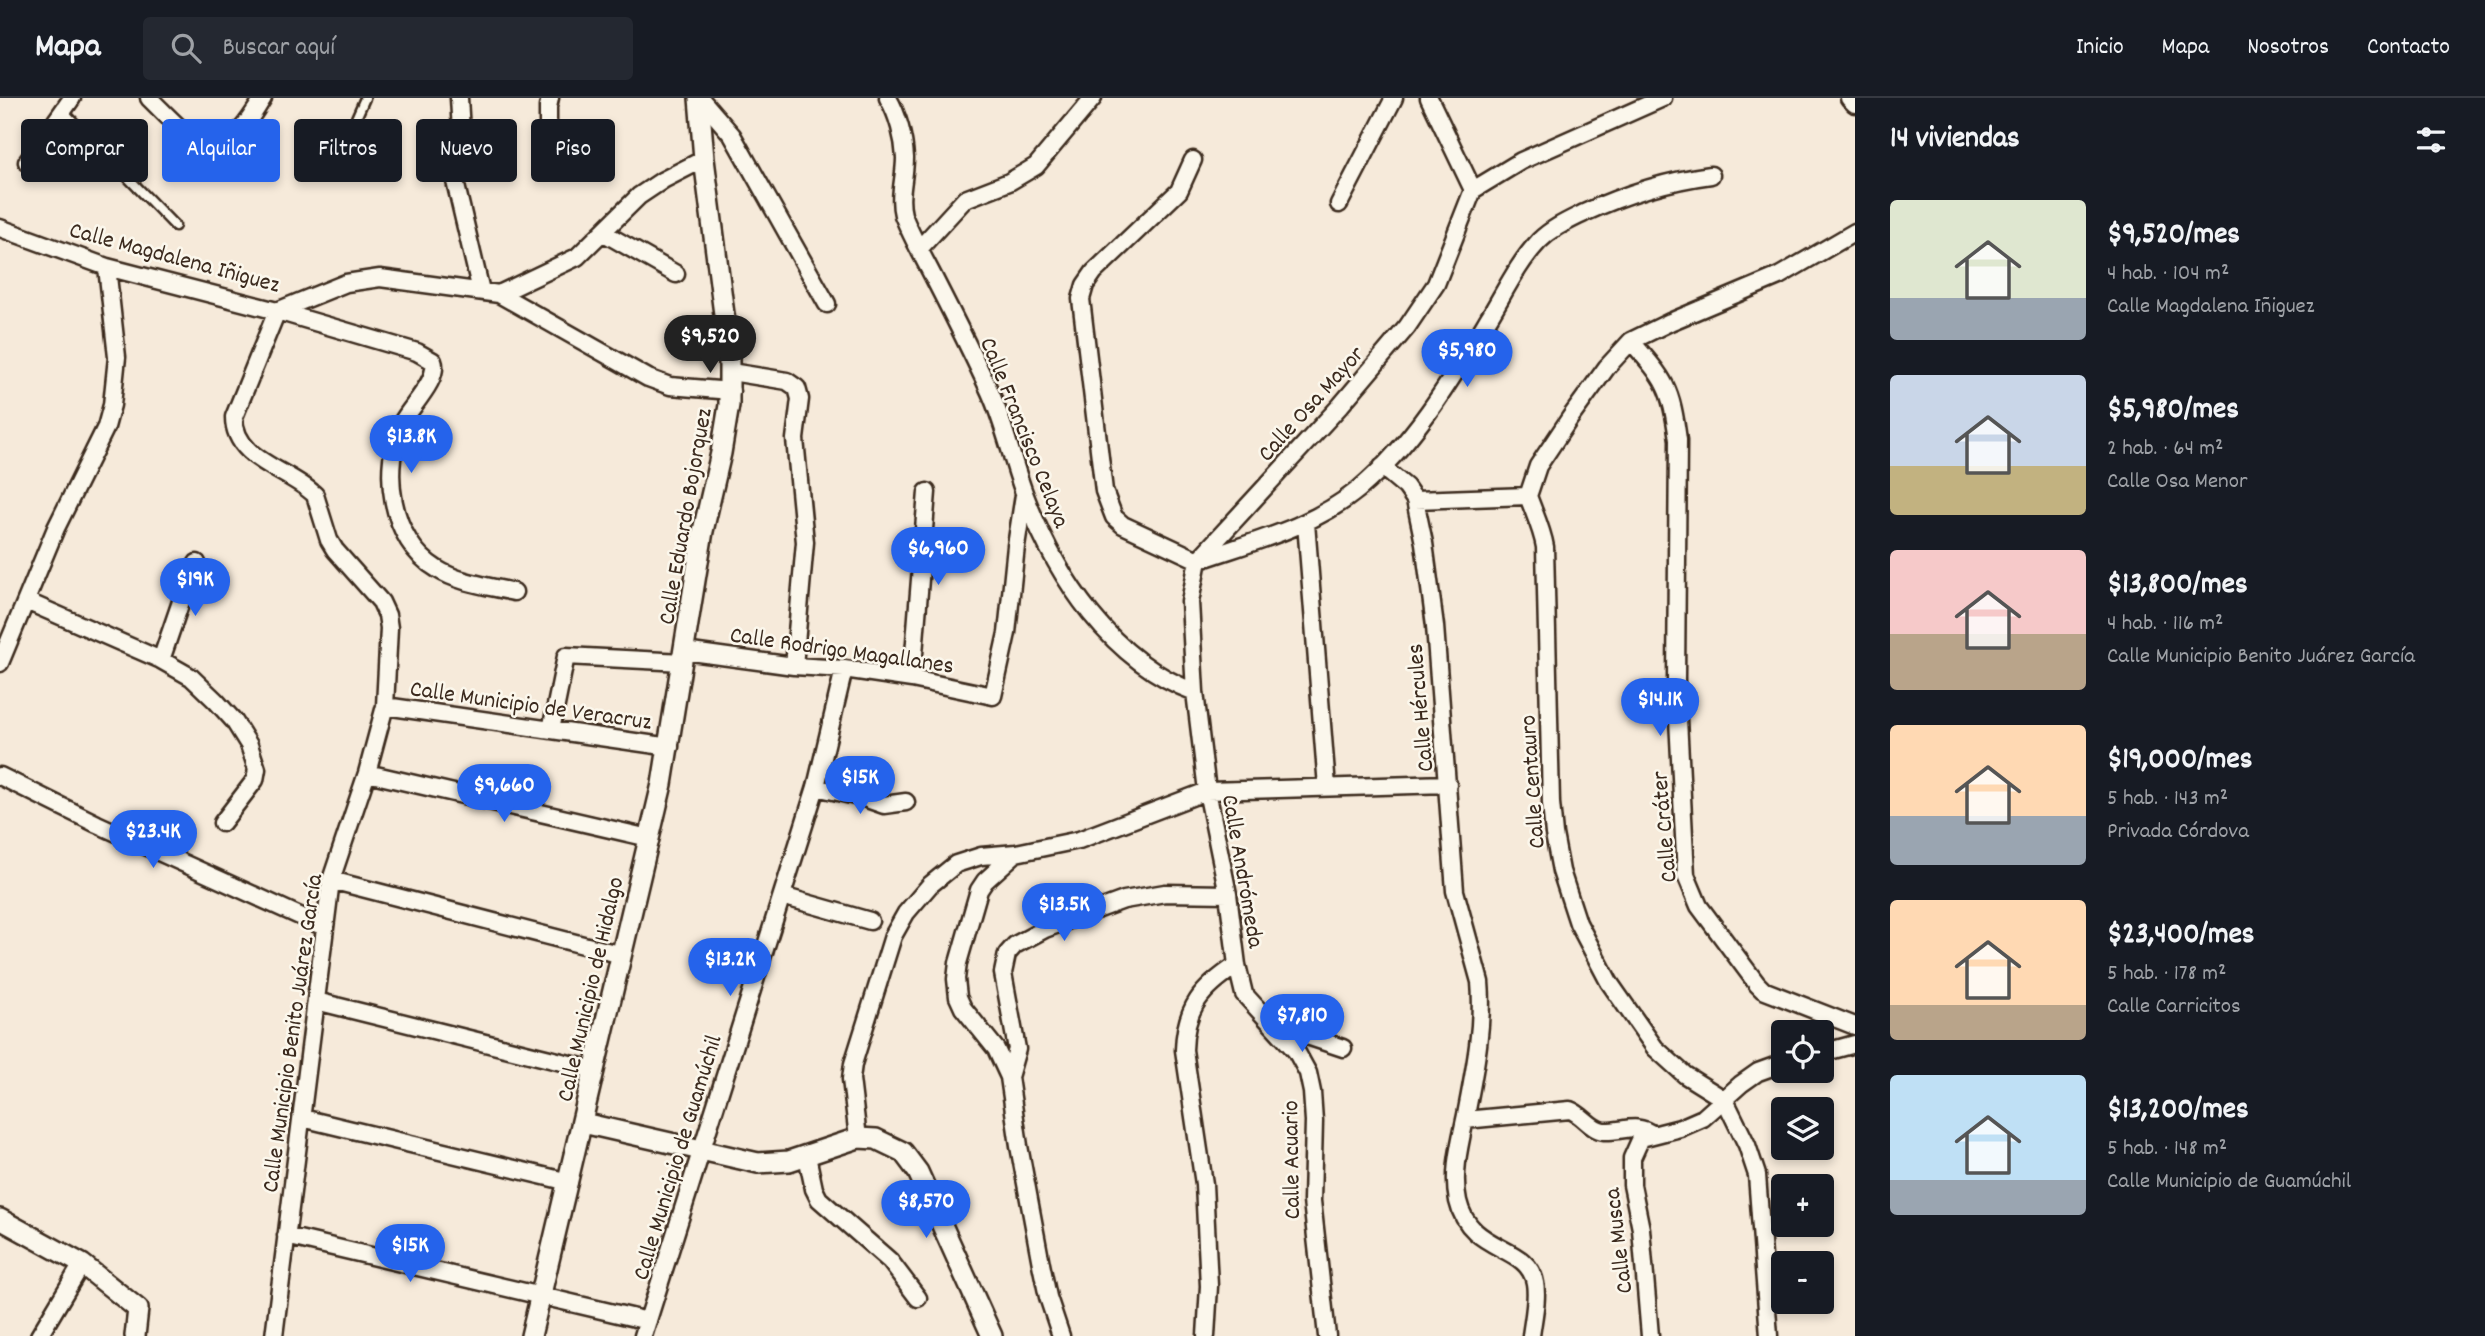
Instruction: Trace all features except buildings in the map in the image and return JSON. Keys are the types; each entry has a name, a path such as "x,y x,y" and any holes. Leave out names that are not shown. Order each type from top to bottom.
{"street":[{"path":"149,98 200,146 215,147 239,134 263,98"},
{"path":"459,98 461,131 454,177 481,291"},
{"path":"548,119 550,98"},
{"path":"700,98 732,135 827,304"},
{"name":"Calle Eduardo Bojorquez","path":"684,657 703,531 724,441 731,381 704,159 700,98"},
{"name":"Calle Francisco Celaya","path":"888,98 897,117 904,148 901,207 994,400 1024,495 1042,537 1066,580 1087,610 1112,637 1172,684 1195,692"},
{"path":"919,249 965,199 1009,182 1036,166 1093,98"},
{"path":"1339,204 1394,98"},
{"path":"1429,98 1473,190 1521,161 1663,98"},
{"path":"1849,98 1855,103"},
{"path":"499,294 577,257 639,197 663,180 704,159"},
{"path":"1193,160 1179,191 1094,272 1081,299 1108,506 1114,517 1123,524 1198,560 1306,523 1358,489 1425,418 1525,258 1539,241 1562,223 1627,194 1686,178 1710,175"},
{"name":"Calle Osa Mayor","path":"1198,560 1331,416 1407,327 1436,284 1473,190"},
{"name":"Calle Magdalena Iñiguez","path":"0,228 107,267 277,311 326,290 365,279 406,280 499,294 648,378 680,388 731,381 787,380 797,388 800,399 795,439 805,559 794,666"},
{"path":"1381,467 1401,481 1415,500 1528,496 1538,466 1606,367 1631,341 1779,276 1855,232"},
{"path":"604,233 676,274"},
{"path":"0,663 61,516 106,427 112,405 117,357 107,267"},
{"path":"277,311 417,352 433,361 435,370 404,421 395,443 392,469 397,514 407,538 436,569 453,577 514,592"},
{"name":"Calle Municipio Benito Juárez García","path":"274,1336 331,880 367,773 385,706 389,628 381,603 329,540 315,495 250,452 234,432 234,417 277,311"},
{"name":"Calle Cráter","path":"1631,341 1668,386 1674,405 1678,440 1676,707 1688,885 1699,906 1763,990 1855,1026"},
{"path":"912,679 927,492"},
{"name":"Calle Rodrigo Magallanes","path":"551,730 566,656 684,657 844,669 912,679 993,696 1007,632 1024,495"},
{"name":"Calle Centauro","path":"1528,496 1545,547 1554,834 1578,923 1609,982 1655,1048 1685,1075 1725,1100"},
{"name":"Calle Hércules","path":"1415,500 1433,612 1455,891 1480,982 1481,1016 1456,1186 1462,1214 1476,1236 1519,1258 1532,1273 1535,1301 1531,1336"},
{"path":"1306,523 1327,787"},
{"name":"Calle Andrómeda","path":"1198,560 1190,602 1195,692 1207,791 1228,894 1237,965 1214,980 1203,993 1189,1012 1184,1029 1184,1050 1203,1184 1209,1286 1206,1336"},
{"path":"161,660 197,563"},
{"path":"26,601 161,660 191,677 234,721 254,757 256,780 222,823"},
{"name":"Calle Municipio de Hidalgo","path":"531,1336 670,747 684,657"},
{"name":"Calle Municipio de Guamúchil","path":"646,1329 816,786 844,669"},
{"name":"Calle Municipio de Veracruz","path":"385,706 670,747"},
{"path":"367,773 649,838"},
{"path":"0,776 97,824 324,927"},
{"path":"858,1138 851,1079 853,1064 893,936 906,913 930,885 956,864 981,856 1053,847 1207,791 1448,784"},
{"path":"816,786 884,805 906,802"},
{"path":"1016,853 985,881 979,890 963,941 956,979 958,997 963,1008 996,1049 1009,1077 1041,1264 1061,1336"},
{"path":"331,880 622,955"},
{"path":"1009,1077 1017,1049 1003,973 1007,954 1015,945 1045,929 1124,900 1165,893 1228,894"},
{"path":"782,896 870,921"},
{"name":"Calle Acuario","path":"1237,965 1244,994 1296,1051 1308,1073 1312,1092 1312,1201 1327,1336"},
{"path":"316,1002 594,1070"},
{"path":"1272,1024 1343,1048"},
{"path":"1834,1050 1855,1044"},
{"path":"1465,1120 1570,1110 1598,1130 1639,1128 1653,1135 1703,1118 1741,1084 1758,1072 1771,1067"},
{"path":"1725,1100 1747,1145 1757,1175 1769,1336"},
{"path":"302,1118 569,1182"},
{"path":"583,1123 758,1163 773,1164 807,1156 858,1138 889,1143 911,1161 992,1336"},
{"name":"Calle Musca","path":"1650,1336 1643,1241 1632,1185 1632,1158 1641,1138 1653,1135"},
{"path":"807,1156 814,1189 819,1199 890,1261 919,1298"},
{"path":"0,1219 82,1264 138,1309 135,1336"},
{"path":"286,1236 541,1296 646,1329"},
{"path":"39,1336 82,1264"}],"lane":[{"path":"356,119 365,98"},
{"path":"67,105 175,226"}]}
